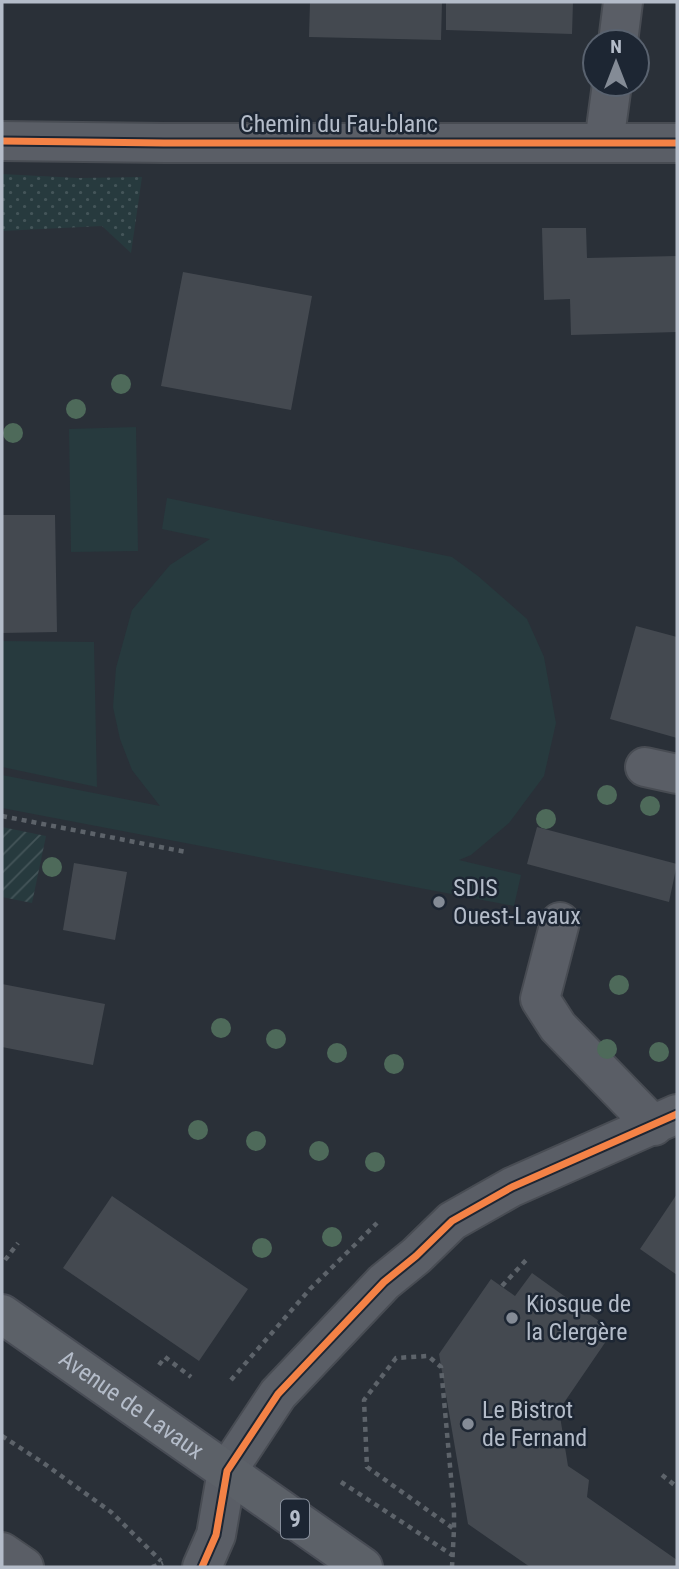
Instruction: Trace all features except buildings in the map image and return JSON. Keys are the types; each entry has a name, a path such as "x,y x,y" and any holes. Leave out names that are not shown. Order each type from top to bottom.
{"main road":[{"name":"Avenue de Lavaux","path":"2,1314 363,1567"}],"street":[{"path":"620,28 624,2"},
{"path":"604,143 610,98"},
{"name":"Chemin du Fau-blanc","path":"2,141 677,143"},
{"path":"202,1567 216,1535 227,1471 278,1394 384,1282 452,1221 512,1188 666,1120 558,1027 540,999 560,922"},
{"path":"2,1552 24,1567"}],"path":[{"path":"2,816 186,852"},
{"path":"231,1380 310,1289 377,1223"},
{"path":"5,1260 18,1243"},
{"path":"502,1286 528,1258"},
{"path":"452,1567 454,1529 454,1510 441,1367 428,1356 396,1358 364,1400 367,1466 454,1529"},
{"path":"159,1365 165,1357 191,1377"},
{"path":"2,1436 111,1512 161,1561"},
{"path":"662,1475 677,1487"},
{"path":"341,1482 453,1555"}],"green space":[{"path":"2,174 78,178 142,177 131,253 102,226 2,231"},
{"path":"136,427 138,551 71,552 69,429"},
{"path":"167,498 452,557 527,619 544,657 556,723 544,776 509,823 471,855 459,860 521,875 514,906 2,808 2,775 160,806 132,770 120,739 113,707 116,668 132,610 170,565 210,539 162,529"},
{"path":"2,641 94,642 97,787 2,767"},
{"path":"2,827 46,836 32,903 2,897"}],"cycle path":[{"path":"2,141 677,143"},
{"path":"202,1567 216,1535 227,1471 278,1394 384,1282 452,1221 512,1187 677,1114"}],"place":[{"name":"SDIS Ouest-Lavaux","path":"439,902"},
{"name":"Kiosque de la Clergère","path":"512,1318"},
{"name":"Le Bistrot de Fernand","path":"468,1424"}]}
